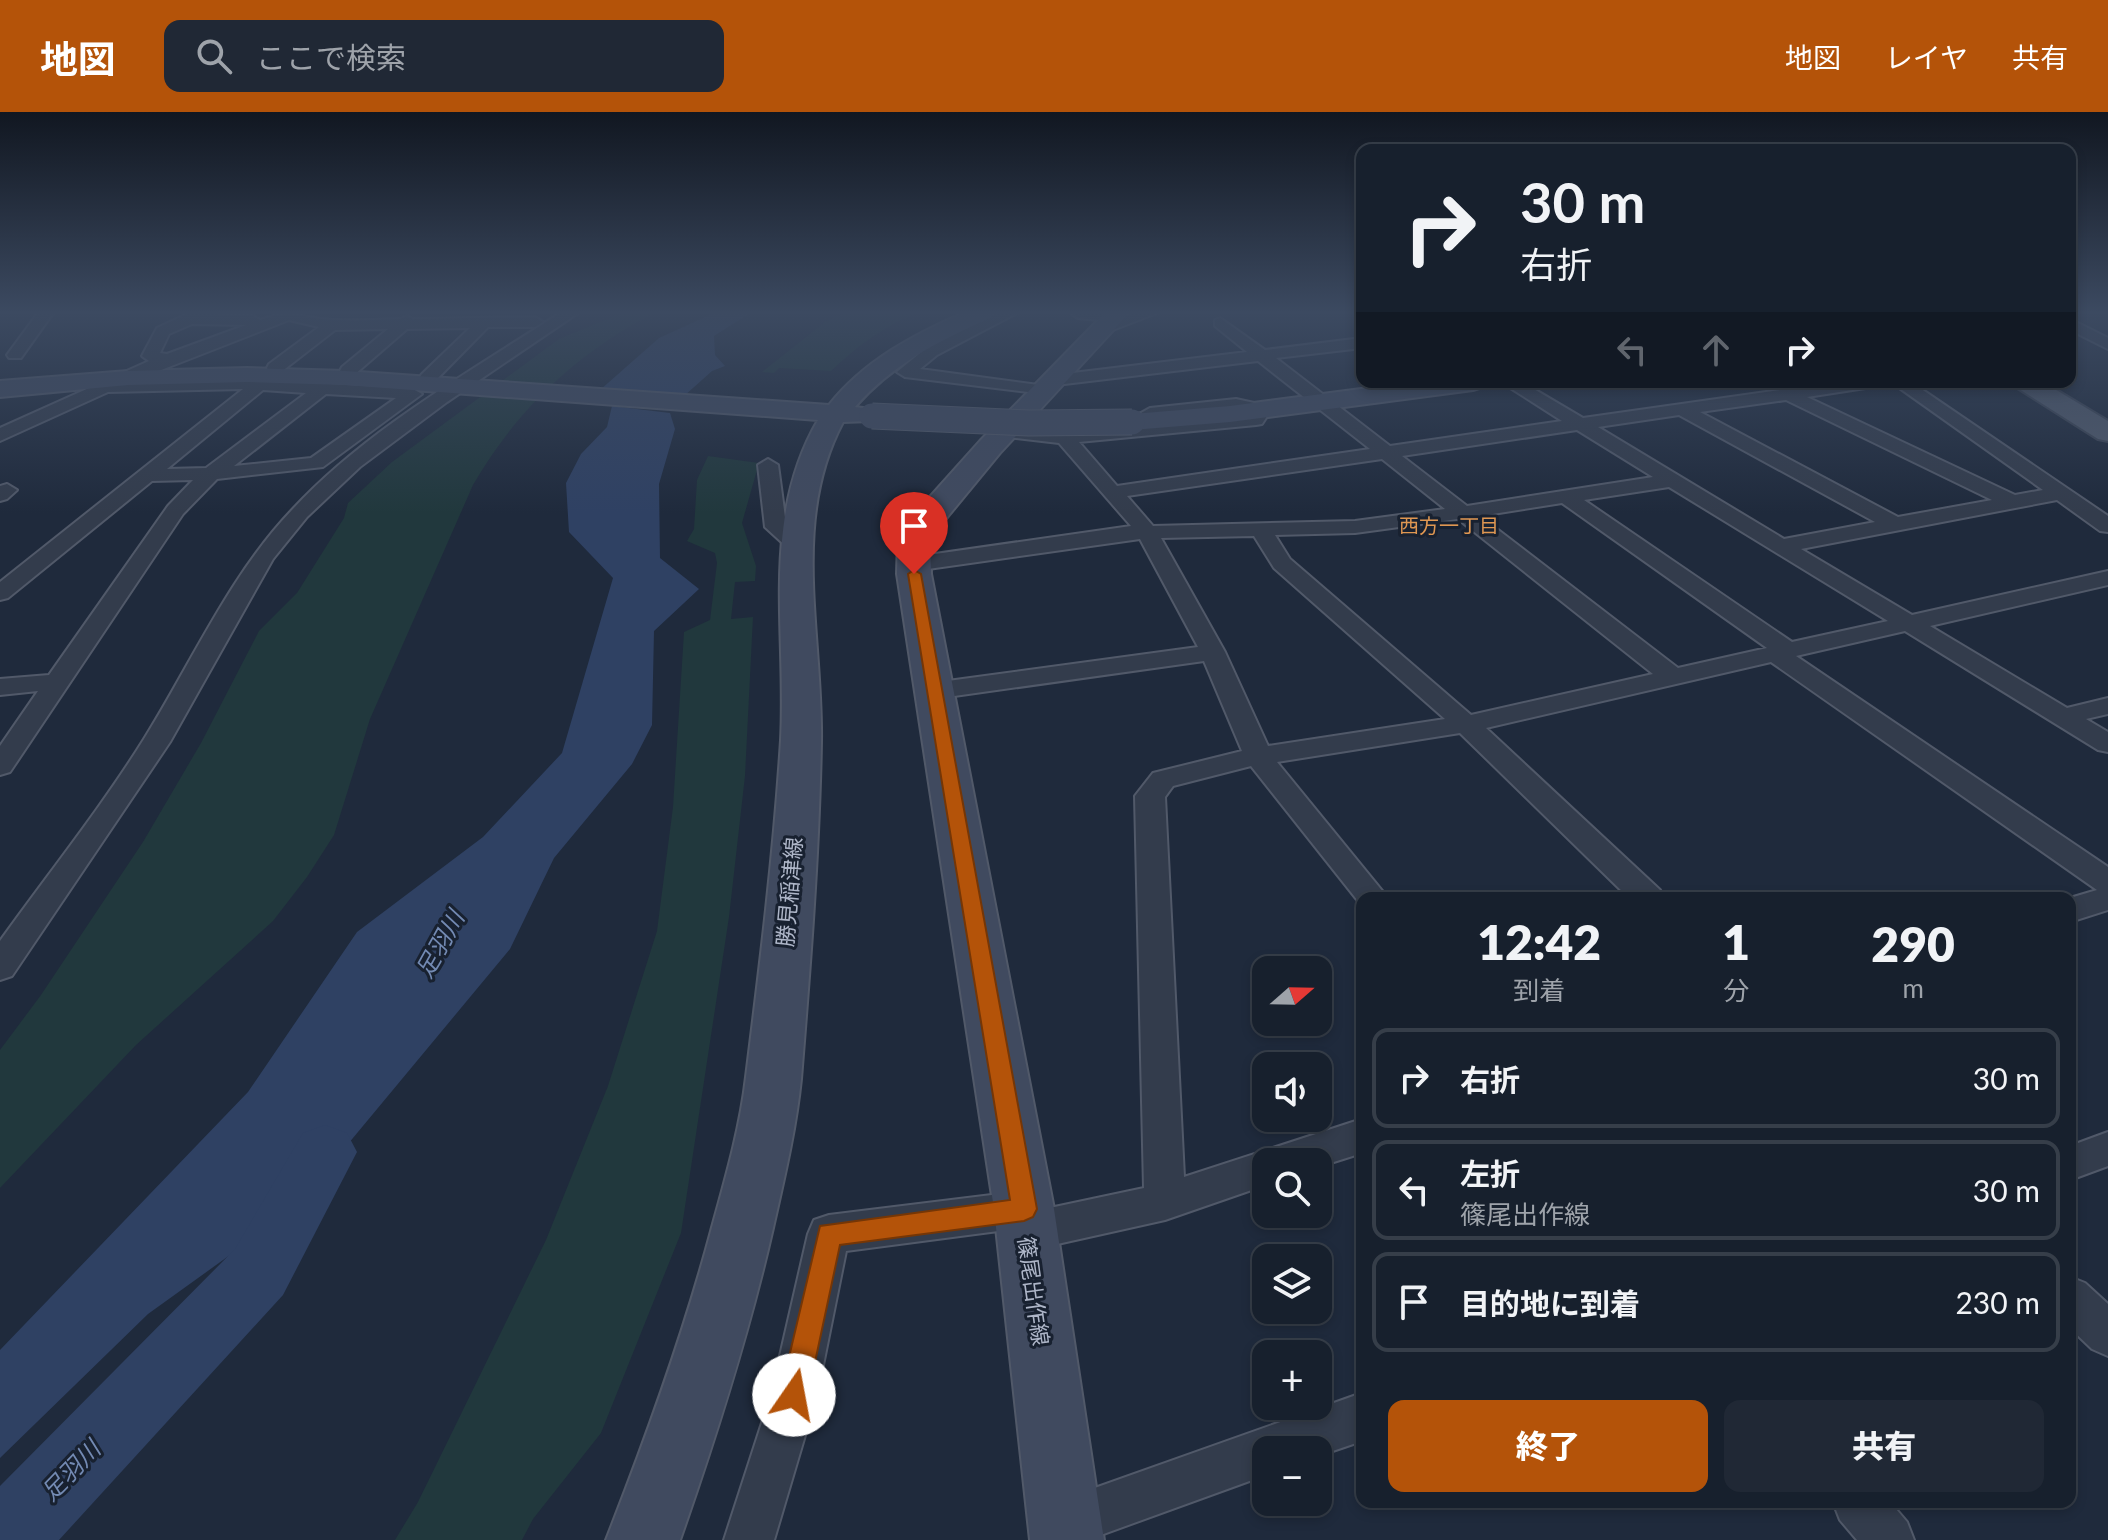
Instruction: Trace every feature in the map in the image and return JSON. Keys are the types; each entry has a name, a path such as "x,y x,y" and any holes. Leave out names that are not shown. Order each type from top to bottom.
{"main road":[{"path":"0,389 118,380"},
{"path":"207,380 451,383 843,414 1018,423 1132,422 1262,410 1428,388"},
{"name":"勝見稲津線","path":"643,1540 684,1432 739,1242 771,1094 792,873 802,694 796,543 802,490 817,444 868,380"},
{"name":"篠尾出作線","path":"1055,380 922,525 914,538 914,564 933,691 1025,1221 1066,1532"},
{"path":"2035,388 2108,433"},
{"path":"2054,388 2108,420"}],"street":[{"path":"0,435 125,380"},
{"path":"0,593 146,475 253,380 413,394 316,463 211,474 146,475"},
{"path":"422,380 451,383"},
{"path":"0,967 156,742 263,556 300,513 353,463 457,380"},
{"path":"934,380 1032,405 1146,413 1236,404 1262,410 1256,420 1246,422 1065,438"},
{"path":"1032,405 1152,380"},
{"path":"1293,380 1673,677"},
{"path":"0,766 175,510 211,474 324,387"},
{"path":"1520,388 2108,744"},
{"path":"1115,492 1830,388"},
{"path":"1909,388 2108,526"},
{"path":"1788,394 2013,502"},
{"path":"1032,405 1115,492 1146,531 1213,652 1258,756 1367,892"},
{"path":"1682,410 1895,524"},
{"path":"768,465 776,527 796,543"},
{"path":"914,564 1146,531 1355,527 1672,480"},
{"path":"1780,546 2060,493"},
{"path":"1565,496 2108,882"},
{"path":"1260,529 1282,563 1466,724 1643,892"},
{"path":"1165,1202 1150,796 1163,779 1258,756 1466,724 2108,578"},
{"path":"933,691 1213,652"},
{"path":"0,687 55,682"},
{"path":"2063,717 2108,706"},
{"path":"2076,908 2108,898"},
{"path":"1326,1148 1356,1138"},
{"path":"2076,1161 2108,1149"},
{"path":"749,1540 794,1395 829,1234 1025,1221 1165,1202 1252,1173"},
{"path":"2076,1304 2108,1334"},
{"path":"1308,1436 1356,1419"},
{"path":"1066,1532 1252,1456"},
{"path":"1863,1508 1889,1540"}],"green space":[{"path":"504,380 558,380 509,432 473,485 370,719 334,835 307,877 273,921 136,1045 0,1188 0,1050 41,995 143,842 201,743 259,631 297,593 344,518 348,503 392,462"},
{"path":"708,456 759,463 742,523 756,566 755,581 735,582 731,619 753,617 745,776 729,917 681,1233 601,1433 533,1519 522,1540 395,1540 418,1502 546,1240 608,1086 657,931 673,807 684,632 710,620 717,563 715,553 687,541 694,529 697,480"}],"water":[{"path":"612,380 702,380 684,396 600,390"},
{"path":"612,406 670,413 675,429 659,484 660,558 699,589 654,631 652,725 632,764 554,858 510,949 294,1209 148,1314 0,1458 0,1350 248,1092 357,932 483,837 562,753 613,578 569,532 566,483 581,454 607,427"}],"waterway":[{"name":"足羽川","path":"4,1540 259,1272 325,1152"}],"district":[{"name":"西方一丁目","path":"1449,525"}],"route":[{"path":"794,1395 829,1234 1024,1209 914,574"}]}
